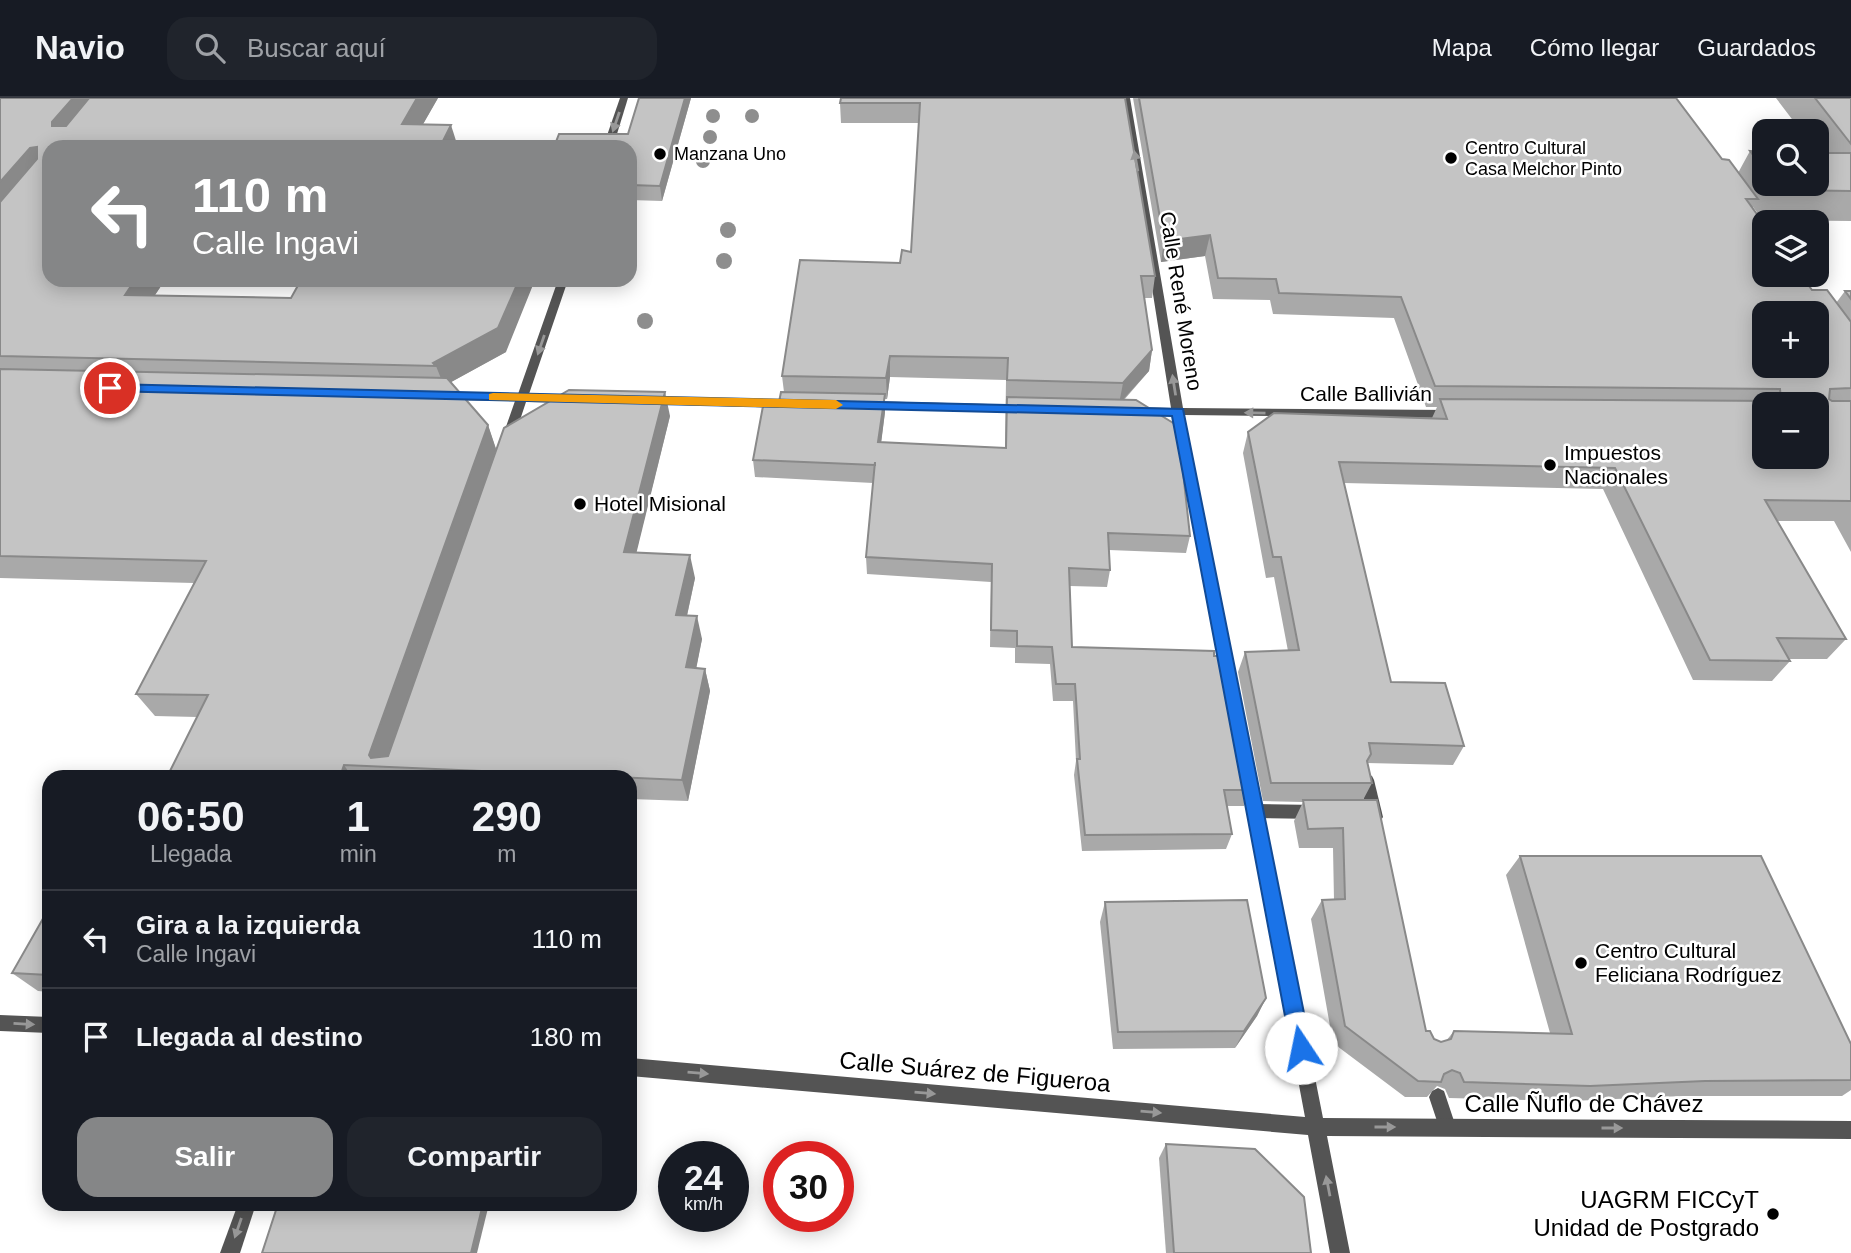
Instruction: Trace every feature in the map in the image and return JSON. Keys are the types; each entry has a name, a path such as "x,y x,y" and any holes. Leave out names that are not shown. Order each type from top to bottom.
{"street":[{"path":"610,140 624,98"},
{"name":"Calle René Moreno","path":"1126,98 1178,412 1340,1253"},
{"path":"503,453 561,287"},
{"path":"431,396 580,399"},
{"path":"635,400 815,404"},
{"path":"857,405 1036,409"},
{"name":"Calle Ballivián","path":"1118,411 1462,414"},
{"path":"1367,780 1368,812 1380,838"},
{"path":"1255,811 1335,812"},
{"path":"0,1023 42,1025"},
{"name":"Calle Suárez de Figueroa","path":"637,1068 1317,1127"},
{"path":"1438,1097 1447,1127"},
{"name":"Calle Ñuflo de Chávez","path":"1317,1127 1851,1130"},
{"path":"230,1253 245,1211"}],"building":[{"path":"0,98 73,98 52,122 52,126 66,126 89,98 417,98 402,124 451,125 444,140 42,140 42,287 130,287 125,295 291,298 297,287 516,287 498,328 433,363 436,366 0,356 0,202 37,159 37,147 30,148 0,182"},
{"path":"639,98 685,98 660,186 637,185 637,140 557,140 559,134 628,134"},
{"path":"841,98 1125,98 1155,276 1141,276 1152,350 1123,383 1007,380 1008,358 890,356 886,378 782,376 800,260 900,263 902,250 911,252 920,103 840,103"},
{"path":"1139,98 1676,98 1722,159 1729,160 1752,191 1752,196 1758,199 1746,199 1754,210 1752,287 1810,287 1812,290 1827,290 1851,322 1851,388 1830,389 1829,399 1829,392 1780,392 1780,389 1435,386 1401,297 1279,293 1276,279 1218,278 1210,235 1164,241"},
{"path":"1815,98 1851,98 1851,144"},
{"path":"1829,153 1851,153 1851,191 1829,191"},
{"path":"0,369 447,378 488,425 369,755 371,758 388,756 504,428 569,390 665,392 624,552 690,555 676,615 697,616 686,667 705,669 682,780 637,778 637,770 457,770 344,765 342,770 170,770 208,695 136,694 206,561 0,556"},
{"path":"781,392 885,394 878,442 1006,448 1007,397 1136,400 1178,426 1190,536 1108,533 1110,570 1069,568 1072,647 1214,651 1214,656 1224,656 1250,790 1224,790 1232,834 1085,835 1077,759 1080,759 1075,684 1056,684 1052,647 1017,646 1017,631 991,630 992,564 866,557 875,465 753,460 763,406 778,407"},
{"path":"1440,399 1752,401 1752,469 1829,469 1829,399 1851,401 1851,501 1765,500 1846,639 1777,638 1790,661 1710,660 1615,468 1339,462 1391,682 1445,683 1464,746 1369,743 1371,754 1367,761 1372,783 1271,783 1245,652 1299,650 1281,557 1273,557 1248,432 1274,413 1447,419"},
{"path":"1303,800 1377,800 1426,1031 1430,1031 1434,1039 1441,1042 1451,1039 1454,1031 1572,1034 1520,856 1761,856 1851,1044 1851,1080 1705,1081 1590,1086 1464,1082 1460,1073 1452,1070 1444,1074 1441,1082 1418,1081 1345,1026 1322,900 1345,899 1343,828 1308,829"},
{"path":"1247,900 1266,998 1244,1031 1118,1032 1105,902"},
{"path":"42,920 42,975 12,973"},
{"path":"1166,1144 1255,1149 1304,1197 1311,1253 1174,1253"},
{"path":"276,1211 481,1211 471,1253 262,1253"}],"slow traffic":[{"path":"493,397 836,405"}],"place":[{"name":"Manzana Uno","path":"660,154"},
{"name":"Centro Cultural Casa Melchor Pinto","path":"1451,158"},
{"name":"Impuestos Nacionales","path":"1550,465"},
{"name":"Hotel Misional","path":"580,504"},
{"name":"Centro Cultural Feliciana Rodríguez","path":"1581,963"},
{"name":"UAGRM FICCyT Unidad de Postgrado","path":"1773,1214"}],"route":[{"path":"110,388 1178,412 1301,1048"}]}
